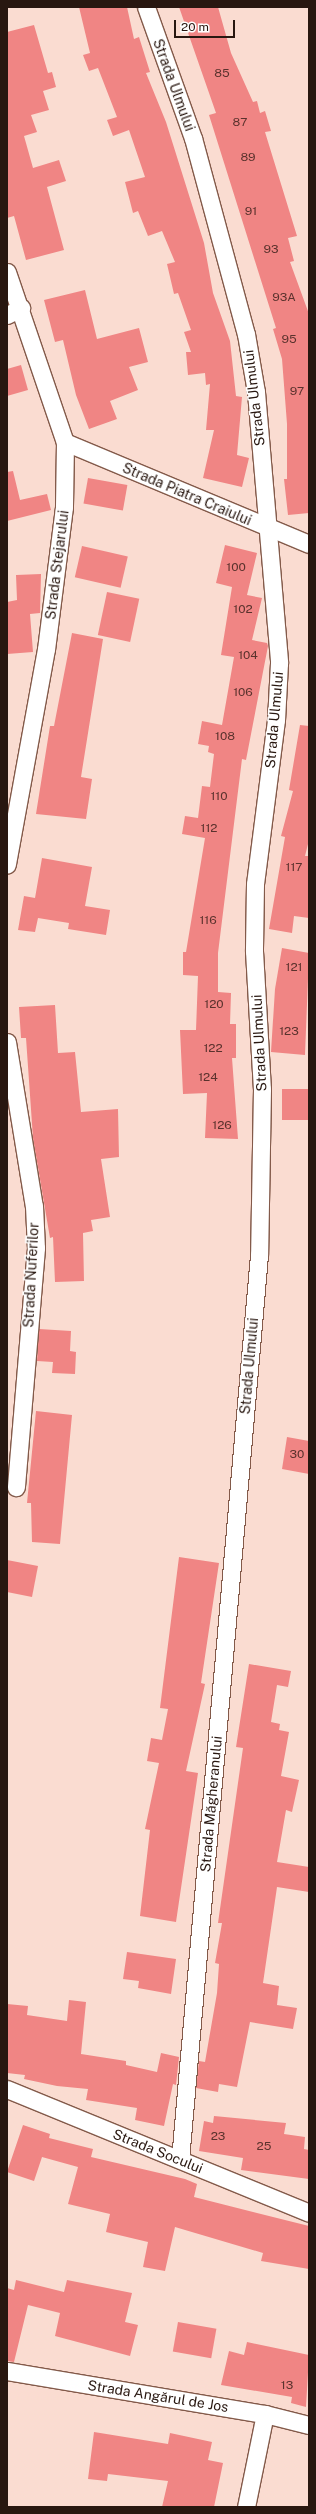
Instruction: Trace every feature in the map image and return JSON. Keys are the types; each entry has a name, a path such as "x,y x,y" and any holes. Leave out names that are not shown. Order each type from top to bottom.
{"street":[{"name":"Strada Ulmului","path":"146,7 193,138 246,334 256,392 266,529 279,663 276,720 255,884 254,951 262,1160 259,1255 242,1448"},
{"name":"Strada Stejarului","path":"7,272 14,312 65,442 64,507 46,649 7,864"},
{"name":"Strada Piatra Craiului","path":"65,442 266,529 309,544"},
{"name":"Strada Nuferilor","path":"7,1042 34,1206 36,1248 16,1487"},
{"name":"Strada Măgheranului","path":"180,2160 242,1448"},
{"name":"Strada Socului","path":"7,2089 309,2214"},
{"name":"Strada Angărul de Jos","path":"7,2372 265,2414 309,2425"},
{"path":"246,2507 265,2414"}],"building":[{"path":"79,7 127,7 134,39 139,37 150,72 146,73 166,122 204,243 213,293 230,341 236,396 242,397 237,455 249,458 242,487 203,478 214,430 206,430 210,384 206,385 205,373 188,375 186,352 191,352 184,332 191,330 178,293 174,294 167,264 175,262 162,231 148,236 138,211 133,213 125,182 145,177 129,130 113,136 107,120 117,117 98,68 89,71 83,55 90,53"},
{"path":"179,7 218,7 231,53 253,102 257,101 260,113 265,111 271,131 265,132 297,236 288,238 294,261 290,262 309,314 309,513 288,515 284,479 287,479 287,424 282,359 273,329 276,328 209,115 216,113"},
{"path":"34,25 48,73 52,72 56,87 43,91 49,110 31,115 37,132 24,136 33,168 59,160 66,181 47,187 64,250 26,260 14,216 7,218 7,32"},
{"path":"85,290 97,339 139,328 148,362 129,367 138,390 110,401 117,419 89,429 76,395 63,340 55,342 44,300"},
{"path":"21,365 28,390 7,396 7,369"},
{"path":"13,471 20,500 47,494 51,510 7,521 7,472"},
{"path":"88,478 127,485 123,511 83,504"},
{"path":"225,545 257,553 247,595 262,598 252,640 267,643 268,646 246,760 242,759 218,953 218,992 231,993 230,1024 236,1024 236,1058 232,1058 238,1139 205,1138 207,1093 183,1094 180,1030 196,1030 198,976 183,975 183,952 186,952 205,838 182,834 185,816 198,818 202,786 210,787 214,754 208,752 209,746 198,744 202,721 222,725 234,657 221,655 232,587 216,583"},
{"path":"82,546 128,557 121,588 75,577"},
{"path":"41,574 40,613 30,614 33,652 7,654 7,602 17,600 16,575"},
{"path":"107,592 139,599 130,642 98,635"},
{"path":"72,633 103,639 81,777 92,779 86,819 36,814 50,726 54,726"},
{"path":"300,725 309,726 309,840 305,856 309,856 309,918 294,916 292,933 269,929 285,837 281,836 293,791 289,790"},
{"path":"42,858 92,867 85,906 110,910 106,935 68,929 69,923 38,918 35,932 18,930 24,896 35,898"},
{"path":"282,948 309,953 305,1055 271,1052 275,989"},
{"path":"55,1005 58,1053 75,1052 81,1112 118,1109 119,1157 101,1159 110,1217 91,1220 93,1231 83,1233 84,1281 55,1282 53,1237 50,1238 33,1138 26,1038 21,1038 19,1007"},
{"path":"282,1089 309,1089 309,1120 282,1120"},
{"path":"39,1329 71,1331 70,1351 76,1352 75,1374 52,1373 53,1362 37,1361"},
{"path":"36,1411 72,1415 60,1544 32,1542 31,1503 27,1503"},
{"path":"287,1437 309,1441 309,1474 282,1469"},
{"path":"179,1557 219,1563 201,1683 205,1684 186,1771 198,1773 176,1922 140,1916 150,1830 145,1829 159,1763 147,1761 151,1738 162,1740 168,1709 160,1708"},
{"path":"7,1560 38,1566 32,1597 7,1592"},
{"path":"249,1664 291,1671 288,1687 277,1685 271,1722 280,1724 279,1730 289,1732 281,1776 299,1780 292,1812 286,1810 277,1862 309,1867 309,1892 277,1887 263,1983 279,1986 277,2005 297,2008 293,2029 250,2022 237,2087 219,2084 218,2092 196,2088 199,2061 205,2062 217,1993 219,1964 215,1963 222,1923 218,1923 243,1748 236,1747"},
{"path":"127,1952 176,1959 171,1994 138,1988 139,1981 123,1979"},
{"path":"69,2000 86,2002 81,2054 126,2061 126,2065 157,2072 161,2053 179,2057 176,2085 173,2084 164,2126 135,2120 137,2108 86,2100 88,2089 57,2086 24,2079 25,2075 7,2073 7,2004 28,2006 27,2015 67,2021"},
{"path":"214,2116 286,2123 284,2134 305,2137 304,2149 309,2150 309,2179 241,2170 243,2158 199,2151 204,2121 213,2123"},
{"path":"23,2125 50,2134 49,2138 93,2149 91,2157 185,2179 197,2184 194,2197 309,2226 309,2269 261,2261 263,2253 175,2227 165,2271 143,2267 148,2242 106,2232 110,2214 68,2204 78,2167 42,2157 34,2181 7,2172"},
{"path":"16,2280 64,2292 67,2280 132,2293 125,2322 138,2325 130,2356 55,2336 60,2313 28,2305 14,2362 7,2361 7,2288 14,2290"},
{"path":"178,2322 216,2329 211,2358 173,2352"},
{"path":"247,2342 309,2355 306,2407 291,2403 292,2397 221,2385 229,2351 244,2355"},
{"path":"94,2432 168,2444 170,2433 212,2442 208,2460 223,2463 214,2507 162,2507 168,2481 108,2474 107,2481 88,2479"}]}
